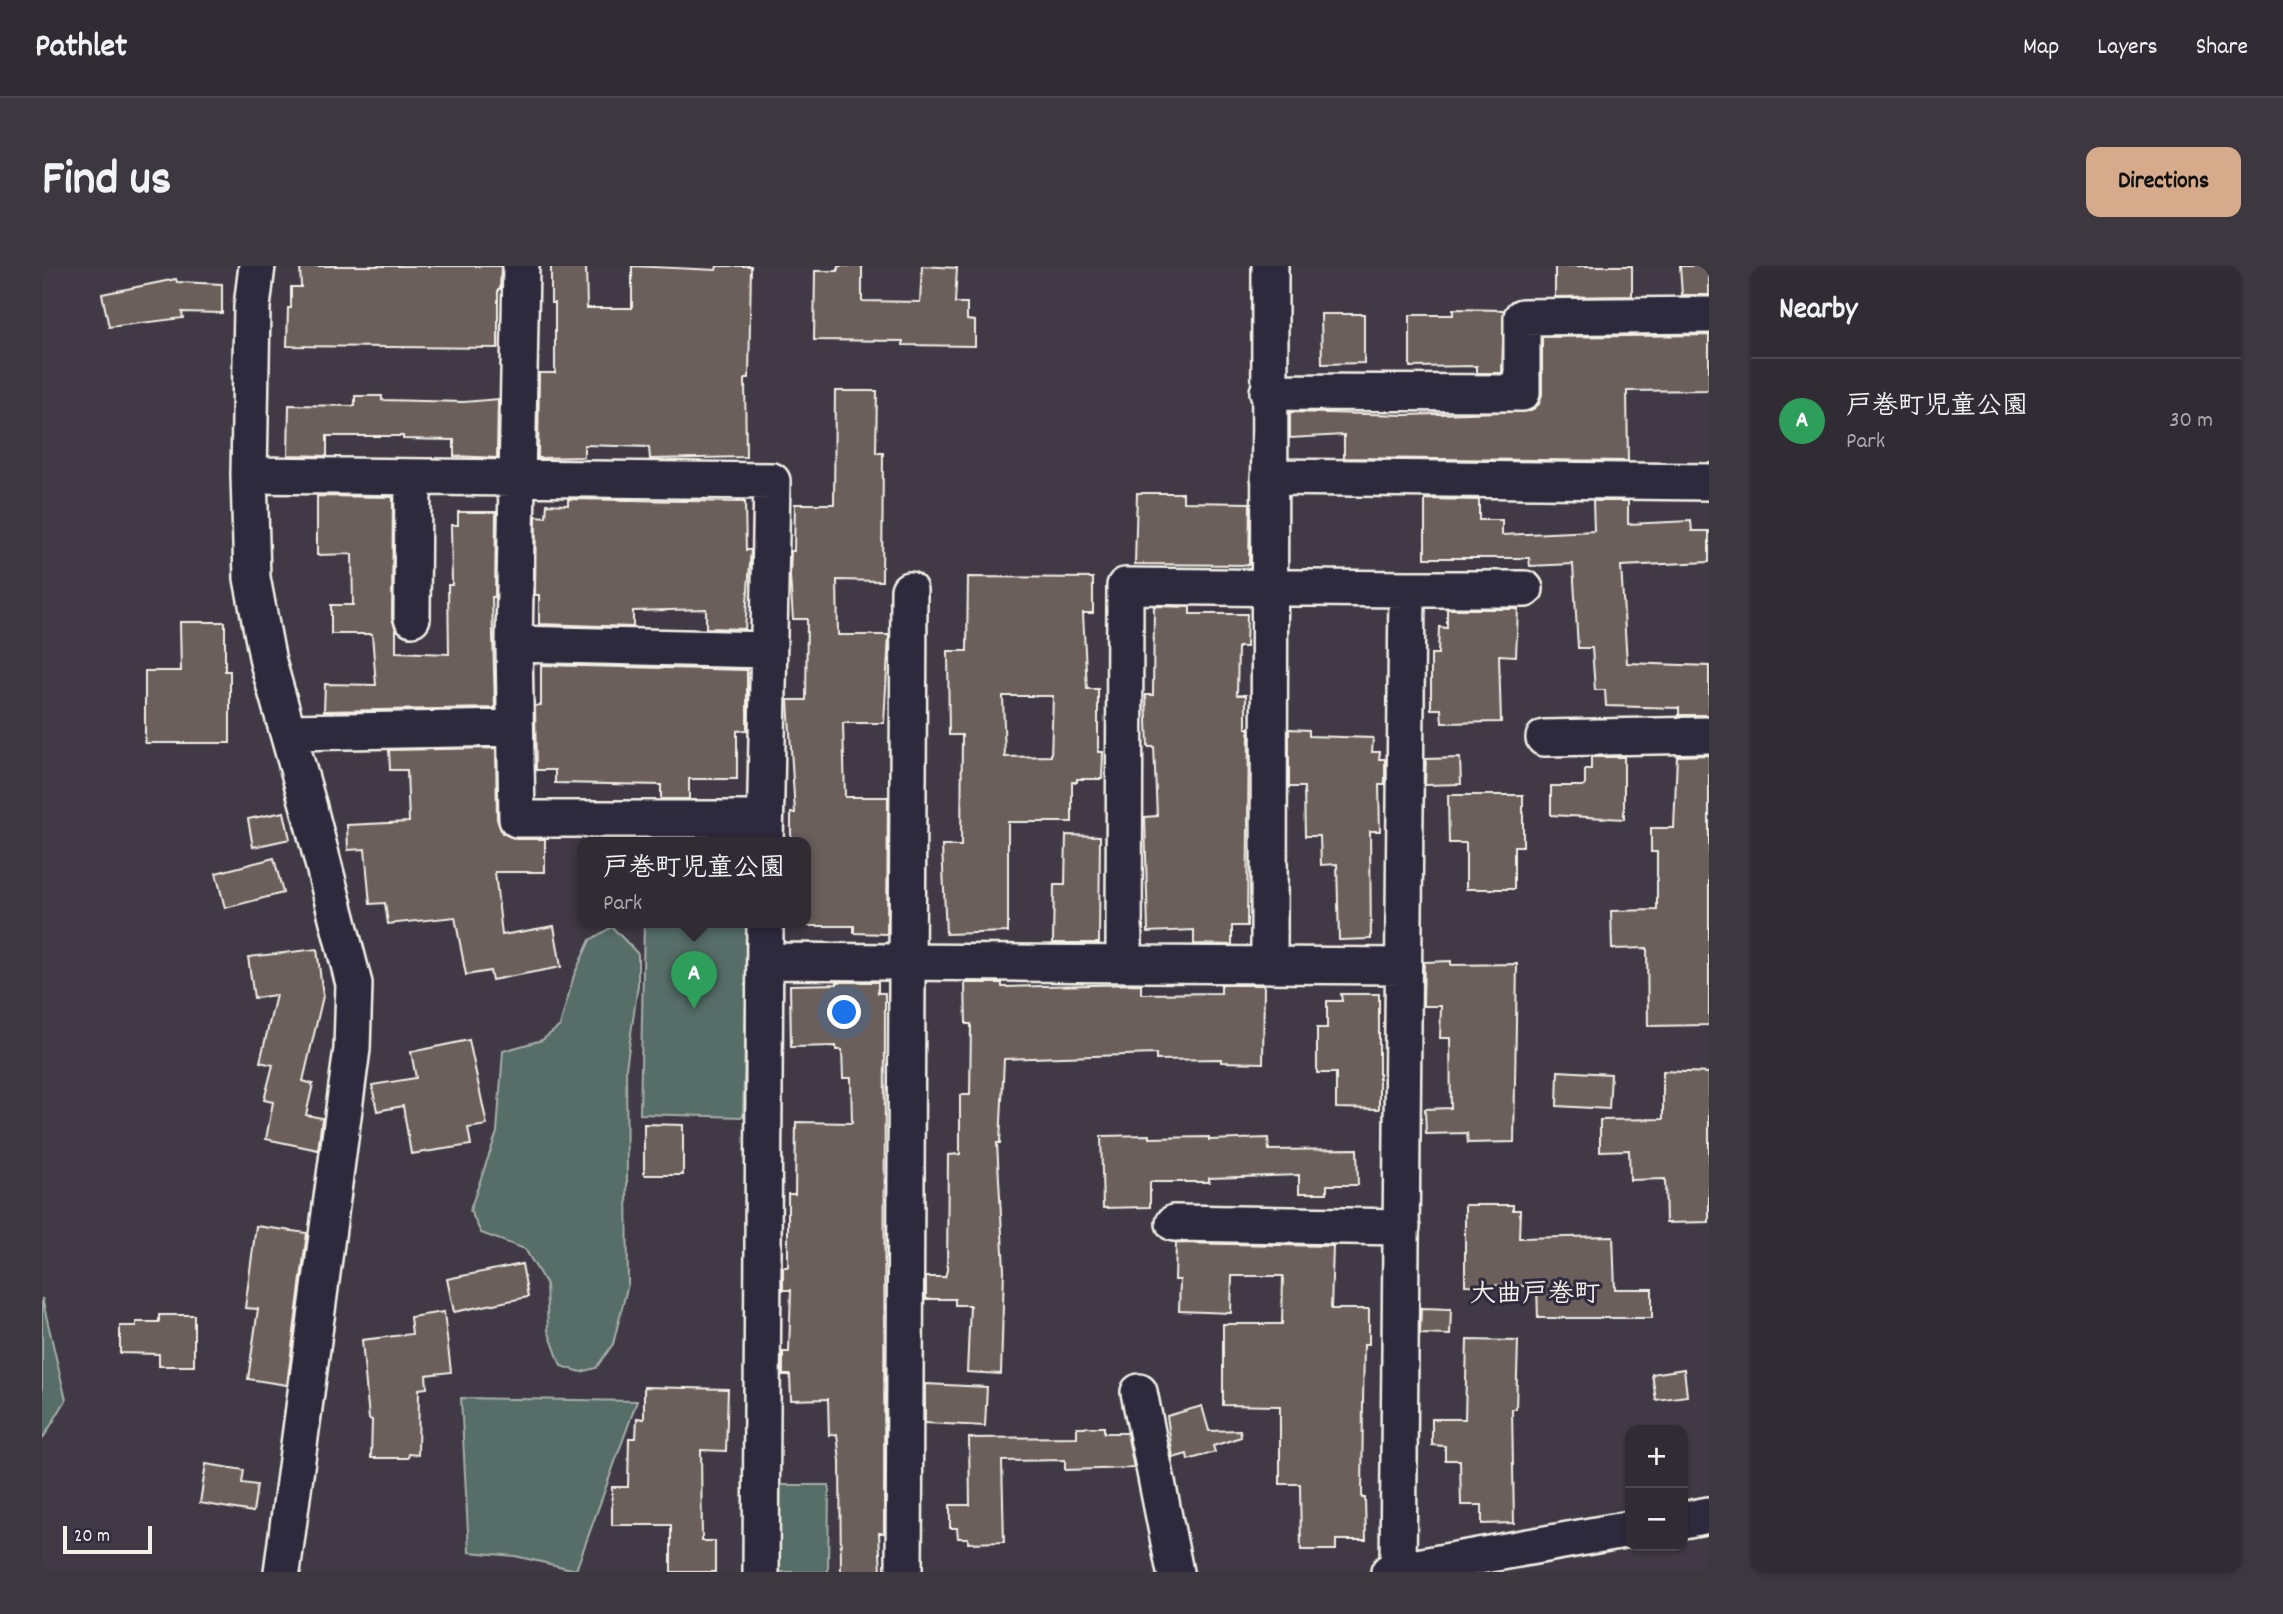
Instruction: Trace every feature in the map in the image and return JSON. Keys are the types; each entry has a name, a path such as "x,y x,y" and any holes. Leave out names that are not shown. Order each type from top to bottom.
{"street":[{"path":"257,266 252,307 249,475 252,578 268,662 354,984 352,1049 282,1572"},
{"path":"249,475 413,477 515,478 772,481 765,831 517,819 515,478 521,266"},
{"path":"1269,963 1270,266"},
{"path":"1268,393 1522,393 1522,317 1709,315"},
{"path":"412,618 413,477"},
{"path":"1269,477 1709,482"},
{"path":"1124,962 1125,586 1525,589"},
{"path":"1406,589 1402,1227 1395,1571 1625,1530"},
{"path":"904,1572 909,590"},
{"path":"514,644 768,650"},
{"path":"288,732 515,728"},
{"path":"1544,738 1709,735"},
{"path":"761,1572 765,928"},
{"path":"765,961 1403,966"},
{"path":"1174,1223 1402,1227"},
{"path":"1139,1392 1175,1572"},
{"path":"1688,1519 1709,1516"}],"green space":[{"path":"613,928 638,954 638,985 626,1068 628,1284 613,1344 596,1368 581,1372 561,1366 548,1330 546,1284 525,1249 481,1233 470,1210 497,1132 503,1051 542,1040 560,1026 574,975 590,940"},
{"path":"644,928 748,928 743,1117 640,1114"},
{"path":"42,1298 66,1400 42,1440"},
{"path":"461,1398 637,1401 576,1570 515,1556 469,1552"},
{"path":"776,1485 829,1485 828,1572 775,1572"}],"building":[{"path":"300,266 501,266 498,289 498,348 287,346 291,287 301,287"},
{"path":"551,266 586,266 587,308 632,308 632,266 716,270 717,266 751,266 749,378 745,378 746,457 650,459 649,447 584,445 584,457 538,458 539,373 555,373 555,303 551,303"},
{"path":"838,266 862,266 862,301 920,302 922,266 957,268 955,303 967,303 967,320 975,321 975,346 903,345 903,341 814,340 815,271 838,271"},
{"path":"1555,266 1632,266 1632,296 1555,297"},
{"path":"1680,266 1709,266 1709,295 1682,295"},
{"path":"176,279 177,282 222,284 222,313 182,312 183,318 109,327 102,294"},
{"path":"1453,309 1504,310 1502,373 1477,373 1477,366 1410,367 1410,315 1453,315"},
{"path":"1321,314 1364,314 1364,363 1322,364"},
{"path":"1709,335 1709,390 1627,391 1628,461 1344,458 1344,435 1290,438 1290,412 1406,415 1531,411 1539,404 1542,394 1542,337"},
{"path":"835,391 877,391 876,453 883,453 882,581 837,580 838,635 889,635 884,723 843,723 845,797 888,797 887,934 854,933 854,926 811,926 811,837 791,837 791,813 795,813 788,700 806,700 807,619 793,619 790,576 791,551 794,551 795,504 834,504"},
{"path":"355,396 382,396 382,400 464,402 498,399 497,458 454,456 454,440 403,439 403,436 327,436 327,456 288,455 289,405 355,406"},
{"path":"1137,493 1183,493 1183,502 1250,503 1249,565 1135,564"},
{"path":"317,496 393,497 392,618 396,630 396,652 449,654 451,525 458,525 458,512 496,512 495,597 492,597 495,708 324,711 325,684 376,685 372,634 331,634 331,605 353,605 352,554 317,555"},
{"path":"568,499 745,502 746,550 751,550 745,629 706,628 706,609 633,611 633,627 539,624 539,595 535,595 536,516 546,517 547,504 568,505"},
{"path":"1425,499 1479,500 1479,520 1502,520 1502,535 1594,531 1593,501 1628,501 1628,524 1691,521 1692,531 1709,531 1709,562 1621,566 1627,663 1709,666 1709,715 1679,715 1679,708 1606,706 1605,690 1595,690 1592,648 1578,648 1573,564 1530,566 1529,558 1425,558"},
{"path":"968,577 1093,578 1093,613 1083,613 1087,689 1098,689 1098,752 1103,752 1102,779 1077,779 1077,782 1072,782 1072,822 1008,822 1008,932 946,934 942,846 961,846 962,735 949,735 948,651 967,651","holes":["1003,696 1053,696 1051,756 1005,757"]},
{"path":"1154,606 1190,607 1190,614 1247,614 1246,647 1238,647 1237,695 1246,695 1246,728 1249,728 1247,926 1232,926 1232,945 1194,944 1194,930 1148,932 1145,817 1157,816 1154,747 1148,747 1146,695 1153,695"},
{"path":"1447,609 1518,609 1516,656 1499,655 1501,722 1442,723 1441,709 1431,709 1431,654 1438,654 1439,627 1447,628"},
{"path":"180,622 225,622 225,671 230,671 230,743 145,743 145,671 181,671"},
{"path":"541,665 747,670 747,730 737,731 737,779 689,779 689,799 661,799 661,785 555,783 555,770 536,770 535,706 541,705"},
{"path":"1289,729 1309,730 1309,736 1373,738 1372,752 1380,752 1379,759 1385,759 1385,785 1379,785 1380,831 1370,831 1371,939 1339,940 1337,864 1321,865 1320,836 1305,836 1304,787 1289,787"},
{"path":"496,748 497,819 502,833 516,839 545,839 545,872 495,872 502,935 554,926 561,967 492,980 490,971 466,975 455,917 388,924 385,903 370,904 365,849 348,850 347,825 409,822 407,770 390,770 389,750"},
{"path":"1709,755 1709,1025 1648,1026 1647,948 1612,949 1611,911 1657,910 1657,852 1651,852 1651,828 1674,828 1677,756"},
{"path":"1591,757 1624,757 1624,819 1551,815 1551,786 1585,786 1585,769 1591,769"},
{"path":"1460,758 1461,784 1425,785 1426,759"},
{"path":"1448,795 1523,795 1523,846 1514,846 1514,889 1466,889 1466,843 1449,843"},
{"path":"284,812 290,839 253,847 248,819"},
{"path":"1066,835 1100,836 1099,943 1053,943 1054,885 1065,885"},
{"path":"274,858 283,893 225,908 216,873"},
{"path":"317,949 323,996 303,1081 313,1084 306,1115 322,1118 318,1150 266,1139 273,1102 264,1100 273,1065 260,1062 276,995 254,998 248,957"},
{"path":"1451,961 1451,965 1517,964 1514,1142 1468,1143 1467,1133 1426,1134 1425,1109 1451,1108 1450,1038 1440,1038 1441,1006 1423,1006 1424,962"},
{"path":"878,982 878,993 885,993 884,1533 879,1533 881,1572 841,1572 840,1461 837,1434 829,1435 828,1399 791,1400 790,1375 783,1375 783,1352 789,1352 791,1290 783,1290 783,1267 788,1267 788,1194 795,1194 796,1122 852,1123 851,1078 843,1078 842,1050 836,1050 836,1046 791,1047 790,985"},
{"path":"965,983 1002,983 1002,987 1141,984 1141,994 1221,993 1221,985 1264,985 1263,1063 1221,1062 1221,1059 1156,1060 1156,1054 1004,1059 1000,1143 997,1143 1004,1270 1001,1374 967,1372 970,1305 955,1305 955,1299 926,1299 926,1277 945,1277 947,1270 948,1155 960,1154 960,1095 970,1095 971,1024 966,1024"},
{"path":"1341,994 1379,994 1379,1109 1336,1108 1336,1073 1317,1073 1317,1028 1327,1028 1327,1001 1342,1001"},
{"path":"469,1040 487,1125 468,1128 471,1145 411,1154 403,1106 377,1111 372,1085 416,1078 411,1052"},
{"path":"1558,1071 1611,1074 1609,1109 1557,1106"},
{"path":"1663,1071 1709,1073 1709,1222 1666,1223 1665,1179 1630,1180 1629,1150 1600,1151 1600,1120 1663,1119"},
{"path":"644,1124 683,1125 683,1175 644,1175"},
{"path":"1149,1135 1149,1138 1209,1137 1209,1140 1268,1138 1269,1150 1357,1149 1358,1185 1327,1185 1327,1193 1299,1193 1299,1175 1209,1178 1209,1182 1150,1182 1150,1207 1103,1208 1101,1136"},
{"path":"1465,1205 1513,1205 1513,1210 1520,1210 1519,1238 1613,1236 1615,1289 1652,1289 1652,1318 1538,1318 1537,1286 1465,1285"},
{"path":"256,1226 307,1233 287,1385 248,1379 258,1309 245,1308"},
{"path":"1176,1243 1333,1246 1331,1309 1369,1309 1369,1344 1364,1344 1363,1402 1362,1498 1365,1498 1366,1540 1336,1540 1336,1550 1301,1550 1300,1484 1280,1484 1280,1406 1223,1405 1223,1324 1282,1324 1283,1276 1232,1276 1231,1313 1179,1311 1180,1280 1175,1280"},
{"path":"522,1264 528,1297 454,1312 447,1279"},
{"path":"1421,1308 1451,1309 1450,1335 1420,1334"},
{"path":"444,1312 451,1372 426,1375 427,1388 419,1389 418,1455 409,1454 408,1458 371,1458 372,1420 369,1419 362,1340 412,1334 410,1317"},
{"path":"159,1315 194,1315 194,1366 159,1366 159,1354 120,1353 120,1326 136,1326 136,1322 159,1322"},
{"path":"1467,1340 1518,1341 1516,1409 1512,1409 1514,1523 1482,1524 1482,1505 1461,1505 1460,1460 1445,1460 1445,1446 1432,1445 1432,1419 1465,1419"},
{"path":"1684,1369 1687,1396 1656,1400 1652,1374"},
{"path":"925,1384 987,1387 985,1426 925,1423"},
{"path":"644,1387 728,1389 726,1451 701,1450 702,1541 715,1541 715,1572 671,1572 671,1525 612,1525 612,1487 628,1487 629,1438 636,1438 637,1418 644,1419"},
{"path":"1202,1406 1209,1431 1240,1430 1241,1437 1213,1446 1215,1452 1188,1460 1187,1454 1173,1458 1167,1416"},
{"path":"1077,1427 1104,1427 1104,1433 1127,1433 1134,1468 1065,1470 1065,1460 1002,1461 1004,1542 968,1543 968,1538 958,1538 957,1528 950,1528 950,1505 970,1505 969,1438 1077,1437"},
{"path":"206,1464 244,1470 242,1483 257,1485 253,1512 200,1503"}],"place":[{"name":"戸巻町児童公園","path":"694,1009"}],"district":[{"name":"大曲戸巻町","path":"1535,1292"}]}
